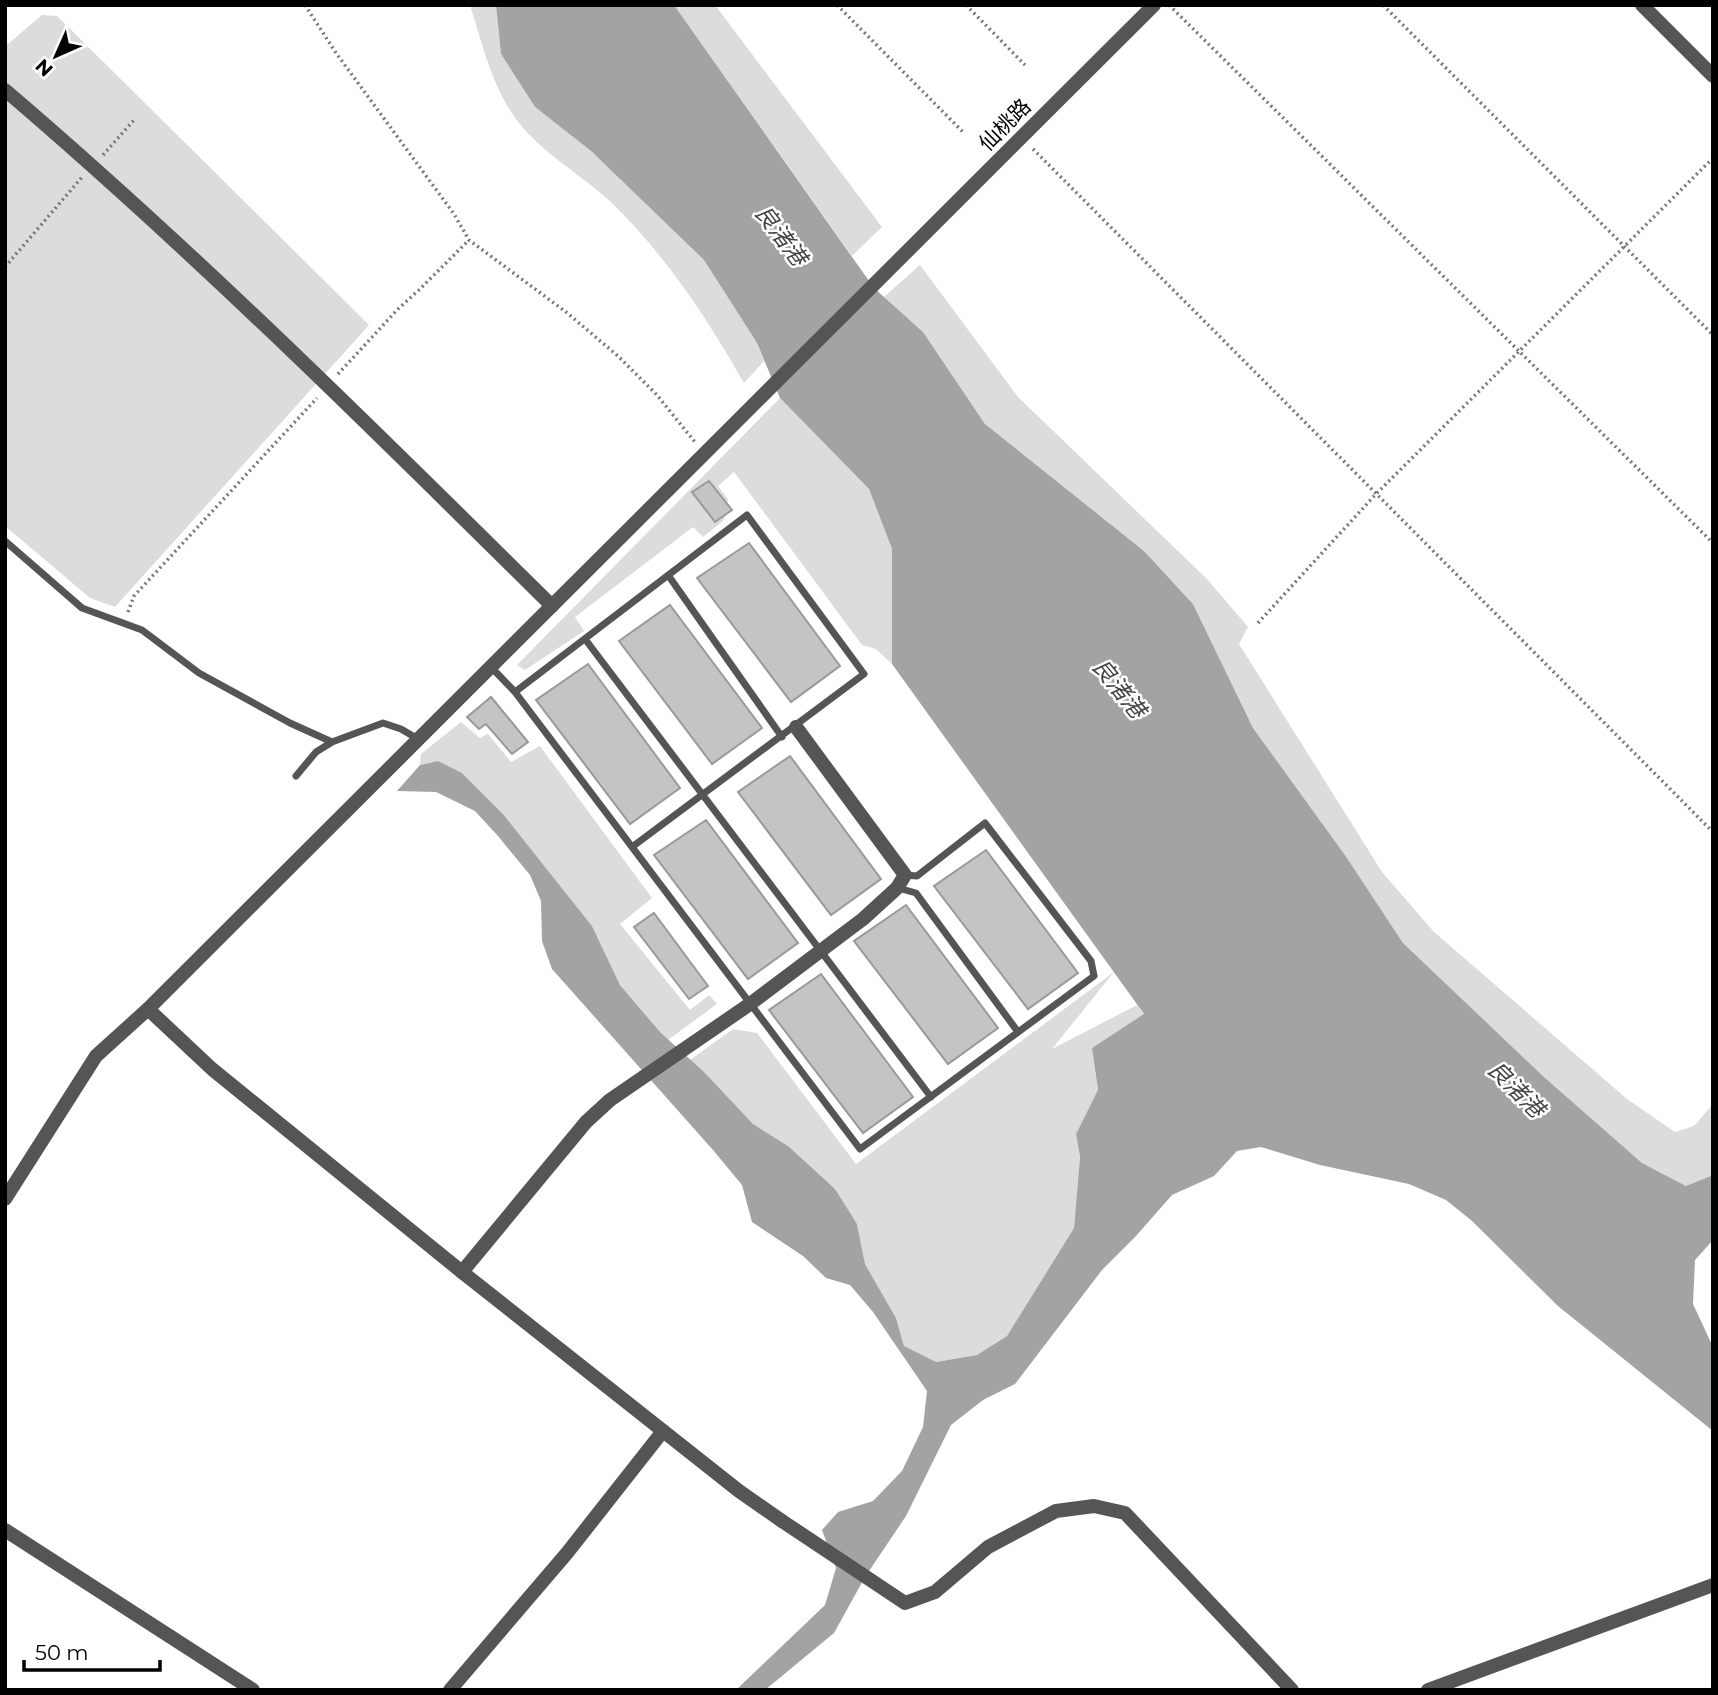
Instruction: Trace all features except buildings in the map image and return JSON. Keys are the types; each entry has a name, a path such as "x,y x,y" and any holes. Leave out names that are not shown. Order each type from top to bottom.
{"street":[{"name":"仙桃路","path":"5,1199 96,1056 148,1009 1154,5"},
{"path":"1642,5 1713,76"},
{"path":"5,90 93,165 329,385 552,606"},
{"path":"462,1272 586,1122 610,1100 750,1004 863,919 901,882 796,727"},
{"path":"148,1009 212,1069 462,1272 739,1491 905,1603 935,1592 988,1547 1056,1511 1094,1506 1125,1513 1292,1690"},
{"path":"450,1690 567,1553 663,1431"},
{"path":"5,1530 253,1690"},
{"path":"1429,1690 1713,1585"}],"lane":[{"path":"515,692 747,515 864,674 632,847"},
{"path":"5,541 82,608 142,630 199,673 290,723 332,742"},
{"path":"668,575 782,737"},
{"path":"585,639 931,1097"},
{"path":"491,667 515,692 860,1149 1094,976 1091,961 985,823 917,876 901,882"},
{"path":"296,776 316,752 332,742 383,723 418,739"},
{"path":"901,882 916,892 1018,1032"}],"path":[{"path":"305,5 344,64 454,214 468,240 566,312 618,356 656,394 705,454"},
{"path":"837,5 963,132"},
{"path":"967,5 1026,65"},
{"path":"1169,5 1713,543"},
{"path":"1382,5 1713,335"},
{"path":"5,267 134,120"},
{"path":"1022,138 1713,832"},
{"path":"1258,623 1376,494 1713,158"},
{"path":"124,624 134,596 398,309 468,240"}],"shaded area":[{"path":"470,5 496,5 501,54 535,107 591,151 704,260 757,343 764,361 744,383 700,311 668,266 632,223 600,192 538,143 516,119 500,93"},
{"path":"674,5 715,5 882,227 852,256"},
{"path":"42,15 57,16 369,325 115,607 90,598 5,526 5,43 8,44"},
{"path":"920,265 1018,397 1207,579 1248,627 1239,644 1382,872 1434,932 1627,1099 1675,1132 1694,1126 1713,1104 1713,1175 1686,1186 1642,1163 1544,1077 1403,943 1345,855 1253,728 1193,604 1144,551 985,424 923,332 884,297"},
{"path":"780,398 869,489 892,549 892,664 876,649 862,645 734,472 718,486 728,499 724,520 703,537 693,527 575,617 584,631 525,670 517,665"},
{"path":"461,722 480,738 488,734 511,762 540,746 652,898 620,924 690,1010 709,995 717,1004 668,1040 661,1033 620,985 592,926 503,814 462,773 438,761 420,765 421,754"},
{"path":"1114,972 1052,1049 1137,1005 1144,1015 1092,1048 1098,1091 1076,1134 1080,1157 1074,1228 1007,1336 977,1355 936,1362 904,1346 896,1318 865,1264 857,1224 788,1146 753,1124 690,1060 733,1029 757,1033 856,1164"}],"water":[{"name":"良渚港","path":"496,5 674,5 874,288 923,332 985,424 1144,551 1193,604 1253,728 1345,855 1403,943 1544,1077 1642,1163 1686,1186 1713,1175 1713,1240 1695,1260 1693,1304 1713,1347 1713,1431 1558,1306 1472,1221 1446,1200 1409,1184 1320,1165 1261,1147 1237,1151 1214,1176 1172,1195 1102,1270 1015,1384 983,1400 951,1425 906,1516 865,1577 834,1633 765,1690 736,1690 825,1605 836,1568 822,1530 838,1512 873,1501 902,1471 923,1427 927,1391 873,1312 850,1285 826,1278 803,1256 752,1222 742,1185 552,969 542,941 541,901 530,875 498,836 475,811 436,792 397,791 420,765 438,761 462,773 503,814 592,926 620,985 661,1033 704,1072 753,1124 788,1146 835,1189 857,1224 865,1264 896,1318 904,1346 936,1362 977,1355 1007,1336 1074,1228 1080,1157 1076,1134 1098,1090 1092,1048 1144,1014 892,664 892,549 869,489 780,398 757,343 704,260 591,151 535,107 501,54"}]}
